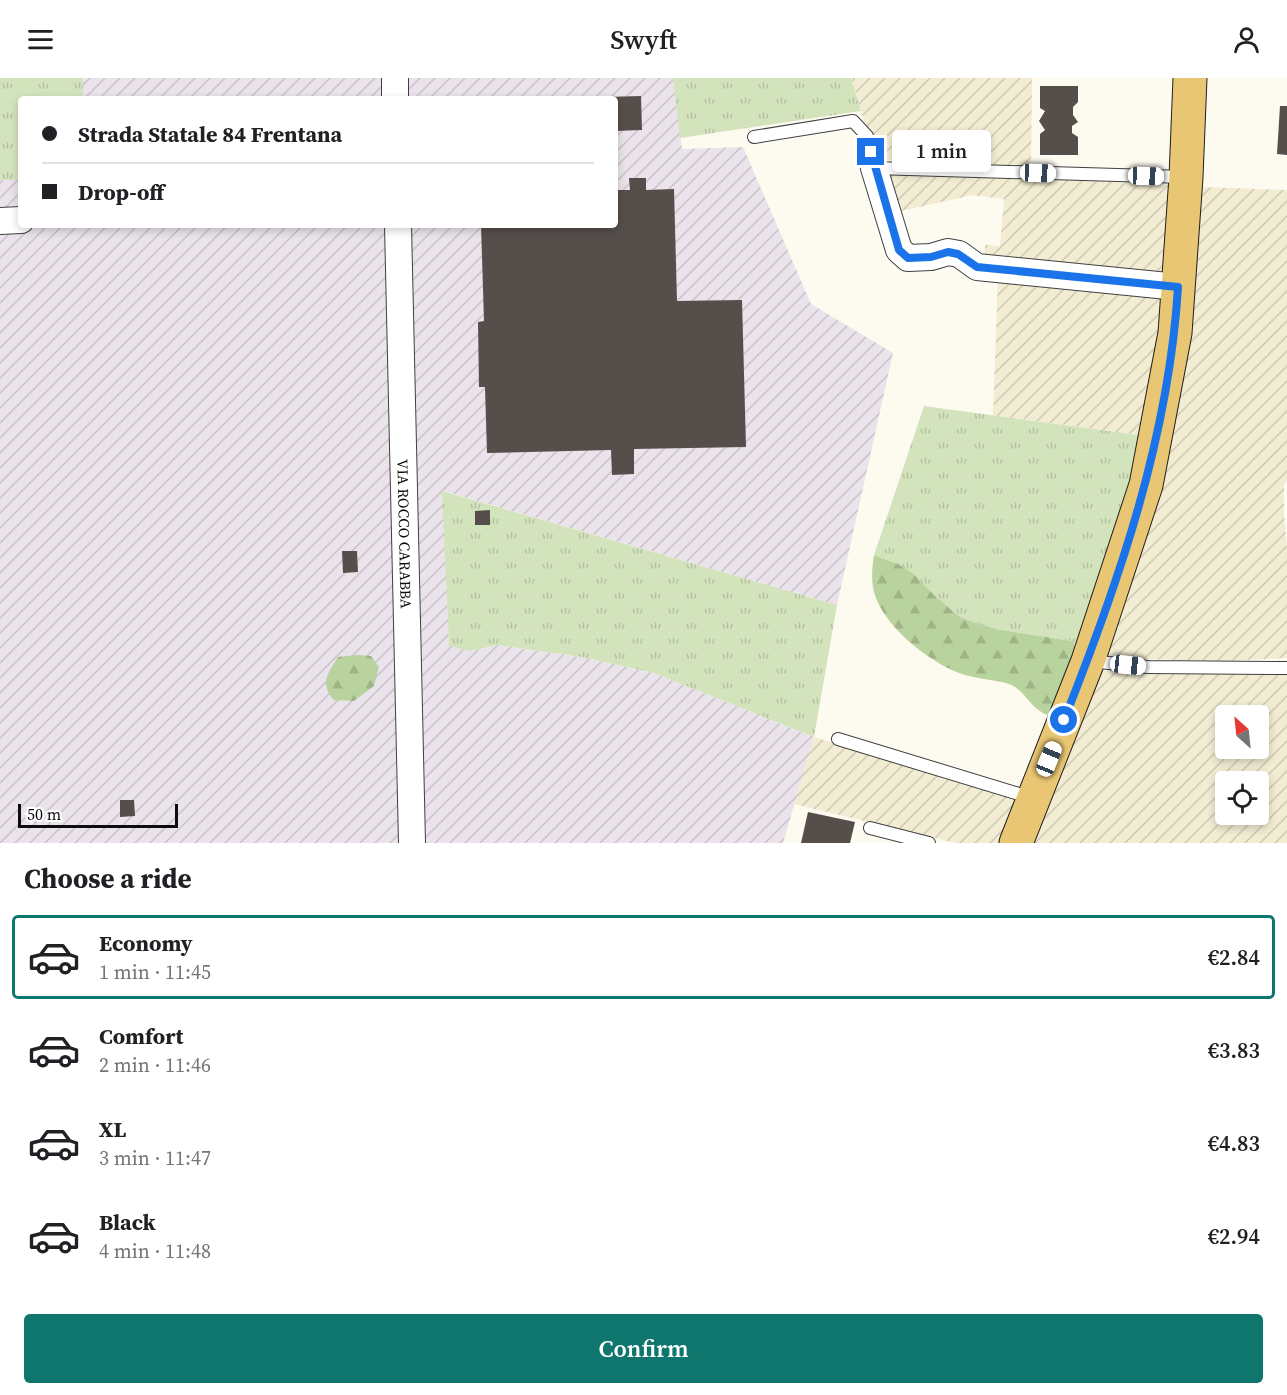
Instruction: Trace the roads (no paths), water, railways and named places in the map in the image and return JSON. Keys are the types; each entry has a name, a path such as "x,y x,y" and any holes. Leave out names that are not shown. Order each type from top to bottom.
{"main road":[{"path":"1016,843 1088,661 1146,485 1175,333 1186,177 1190,78"}],"street":[{"path":"395,78 395,96"},
{"path":"874,168 899,250 908,258 931,257 948,252 958,254 977,267 1178,287"},
{"path":"0,221 18,220"},
{"name":"VIA ROCCO CARABBA","path":"398,228 412,843"}],"lane":[{"path":"754,136 853,121 867,136 874,168 1186,177"},
{"path":"1088,661 1148,667 1287,668"},
{"path":"838,739 1033,799"},
{"path":"870,828 929,843"}]}
